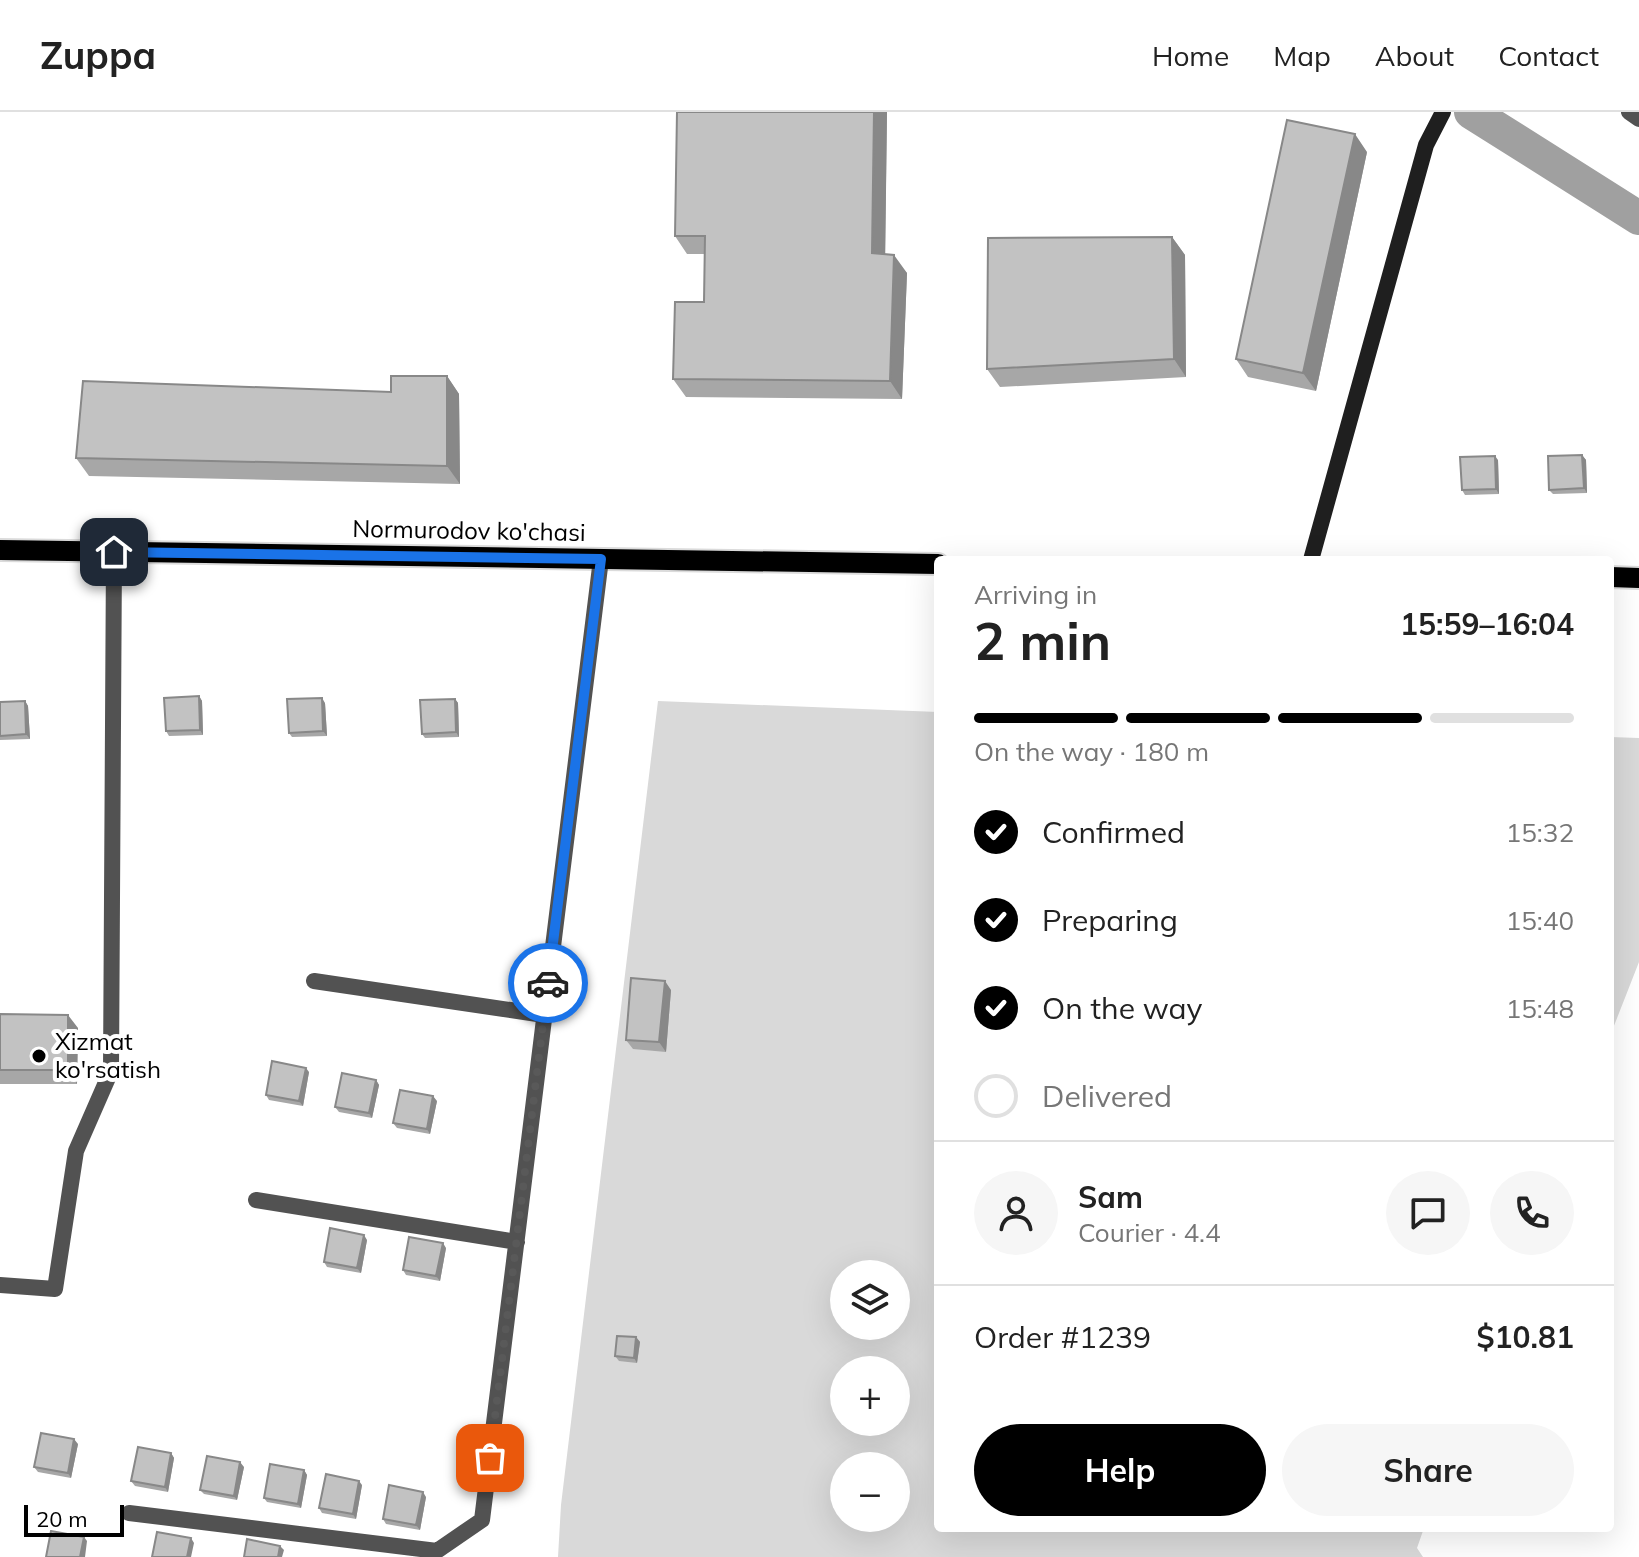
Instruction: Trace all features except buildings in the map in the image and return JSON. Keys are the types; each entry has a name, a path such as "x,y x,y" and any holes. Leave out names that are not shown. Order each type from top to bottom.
{"main road":[{"path":"1312,556 1426,145 1443,112"},
{"name":"Normurodov ko'chasi","path":"0,550 934,564"},
{"path":"1614,577 1639,578"}],"street":[{"path":"1629,112 1639,119"},
{"path":"0,1285 55,1289 76,1151 111,1071 114,552"},
{"path":"129,1513 433,1554 482,1520 601,559"},
{"path":"314,981 544,1015"},
{"path":"256,1200 517,1242"}],"shaded area":[{"path":"658,701 934,712 934,1532 1423,1532 1417,1548 1423,1557 558,1557 561,1505"},
{"path":"1614,737 1639,738 1639,962 1614,1026"}],"waterway":[{"path":"1471,112 1639,218"}],"way so far":[{"path":"490,1458 548,983"}],"place":[{"name":"Xizmat ko'rsatish","path":"39,1056"}],"route":[{"path":"114,552 601,559 548,983"}]}
